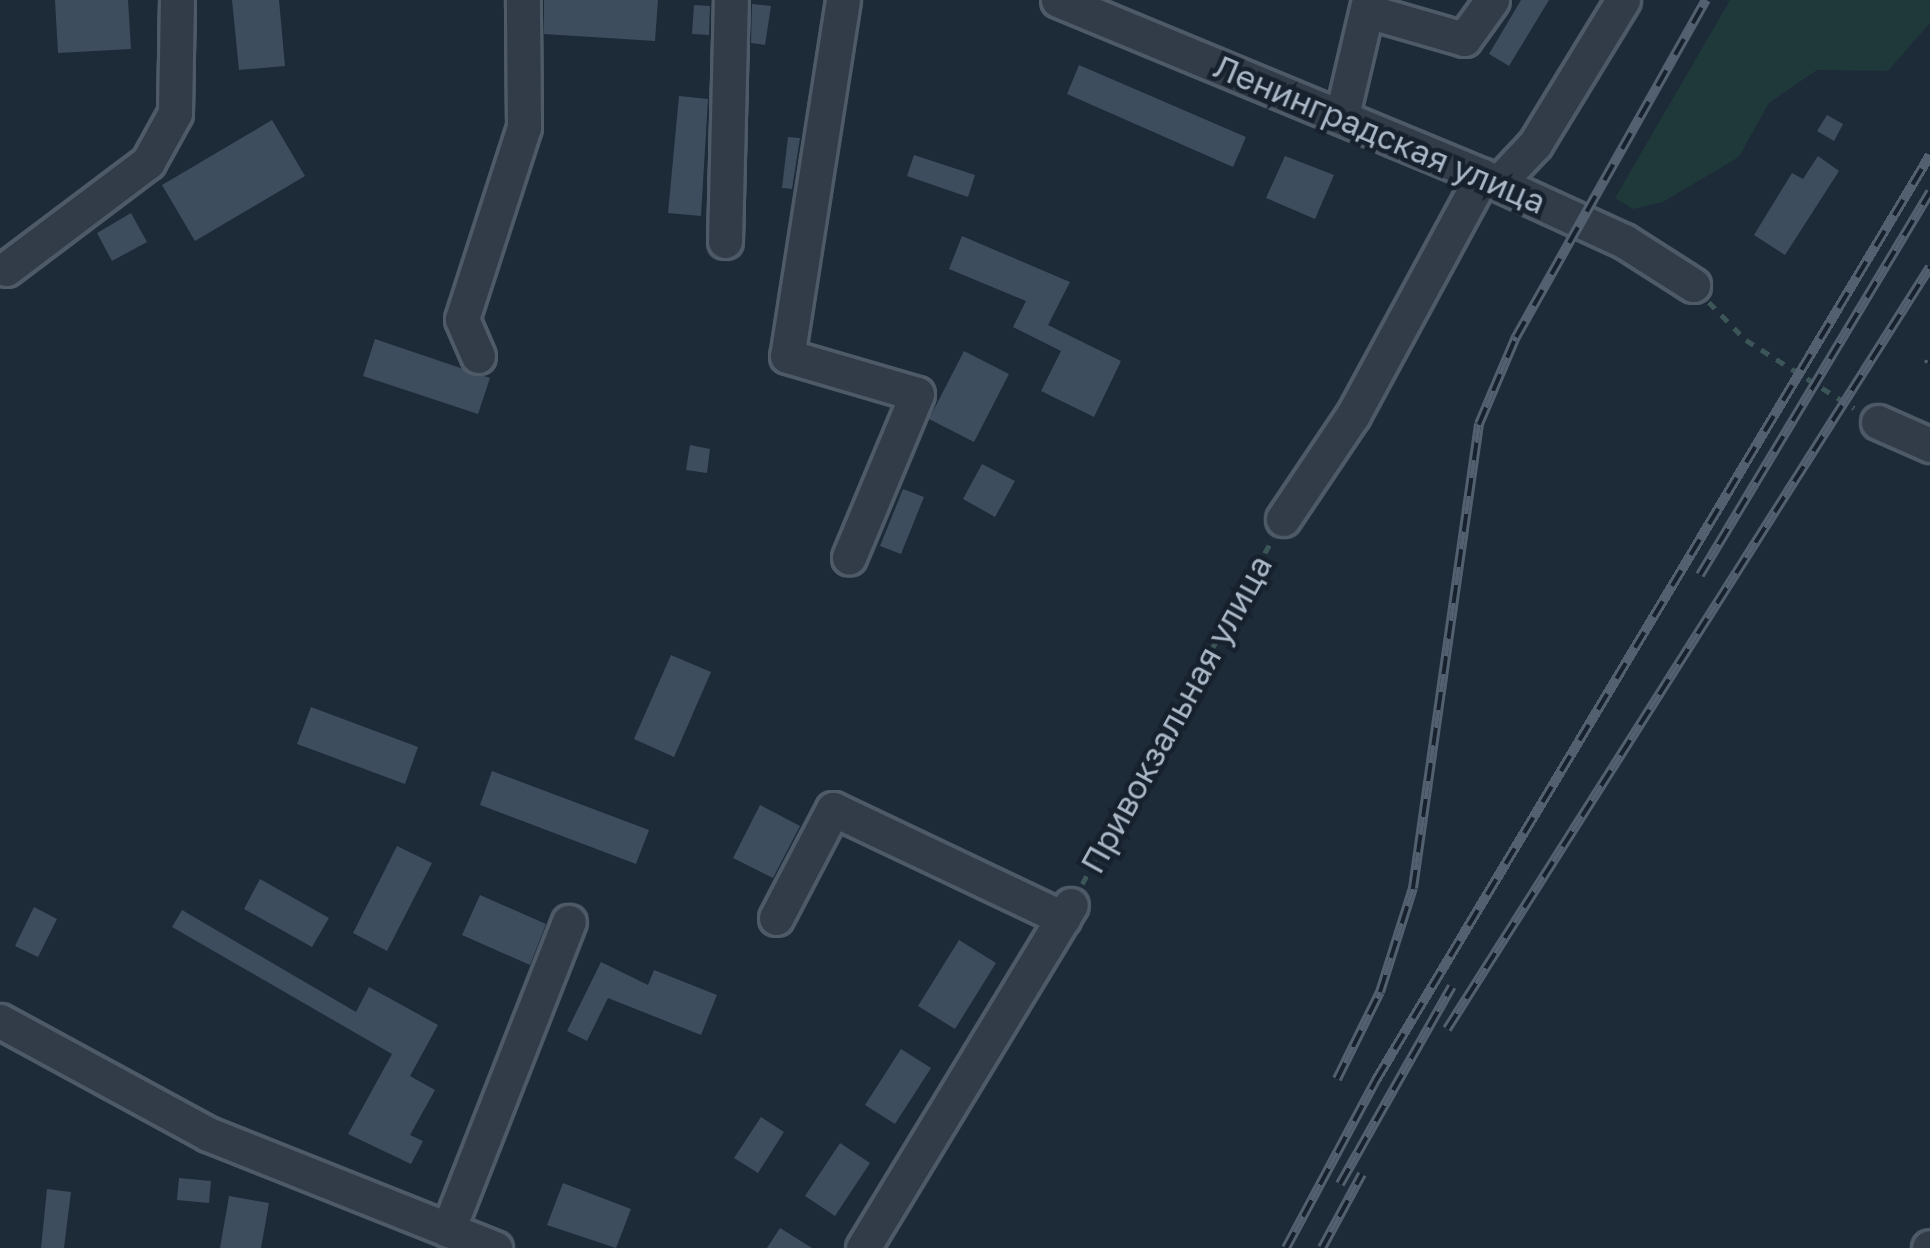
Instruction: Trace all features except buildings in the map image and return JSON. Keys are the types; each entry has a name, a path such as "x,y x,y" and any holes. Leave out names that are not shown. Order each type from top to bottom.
{"street":[{"path":"6,269 148,162 175,113 177,0"},
{"path":"478,356 462,319 524,127 523,0"},
{"path":"725,241 731,0"},
{"path":"843,0 787,356 916,394 849,557"},
{"name":"Ленинградская улица","path":"1058,0 1490,179 1624,241 1693,285"},
{"path":"1342,115 1382,7 1464,39 1492,0"},
{"name":"Привокзальная улица","path":"1283,519 1353,415 1490,179 1535,144 1623,0"},
{"path":"1867,416 1930,446"},
{"path":"776,918 833,809 1067,911 863,1248"},
{"path":"448,1230 569,922"},
{"path":"0,1021 208,1134 495,1248"}],"path":[{"path":"1693,285 1746,340 1867,416"},
{"name":"Привокзальная улица","path":"1067,911 1283,519"}],"green space":[{"path":"1730,0 1930,0 1930,23 1888,71 1817,70 1769,103 1739,157 1663,202 1633,209 1615,198"}],"railway":[{"path":"1337,1079 1380,992 1413,888 1479,424 1516,337 1706,0"},
{"path":"1286,1248 1376,1080 1930,155"},
{"path":"1700,575 1930,192"},
{"path":"1447,1029 1930,267"},
{"path":"1340,1184 1452,986"},
{"path":"1322,1248 1362,1174"}]}
